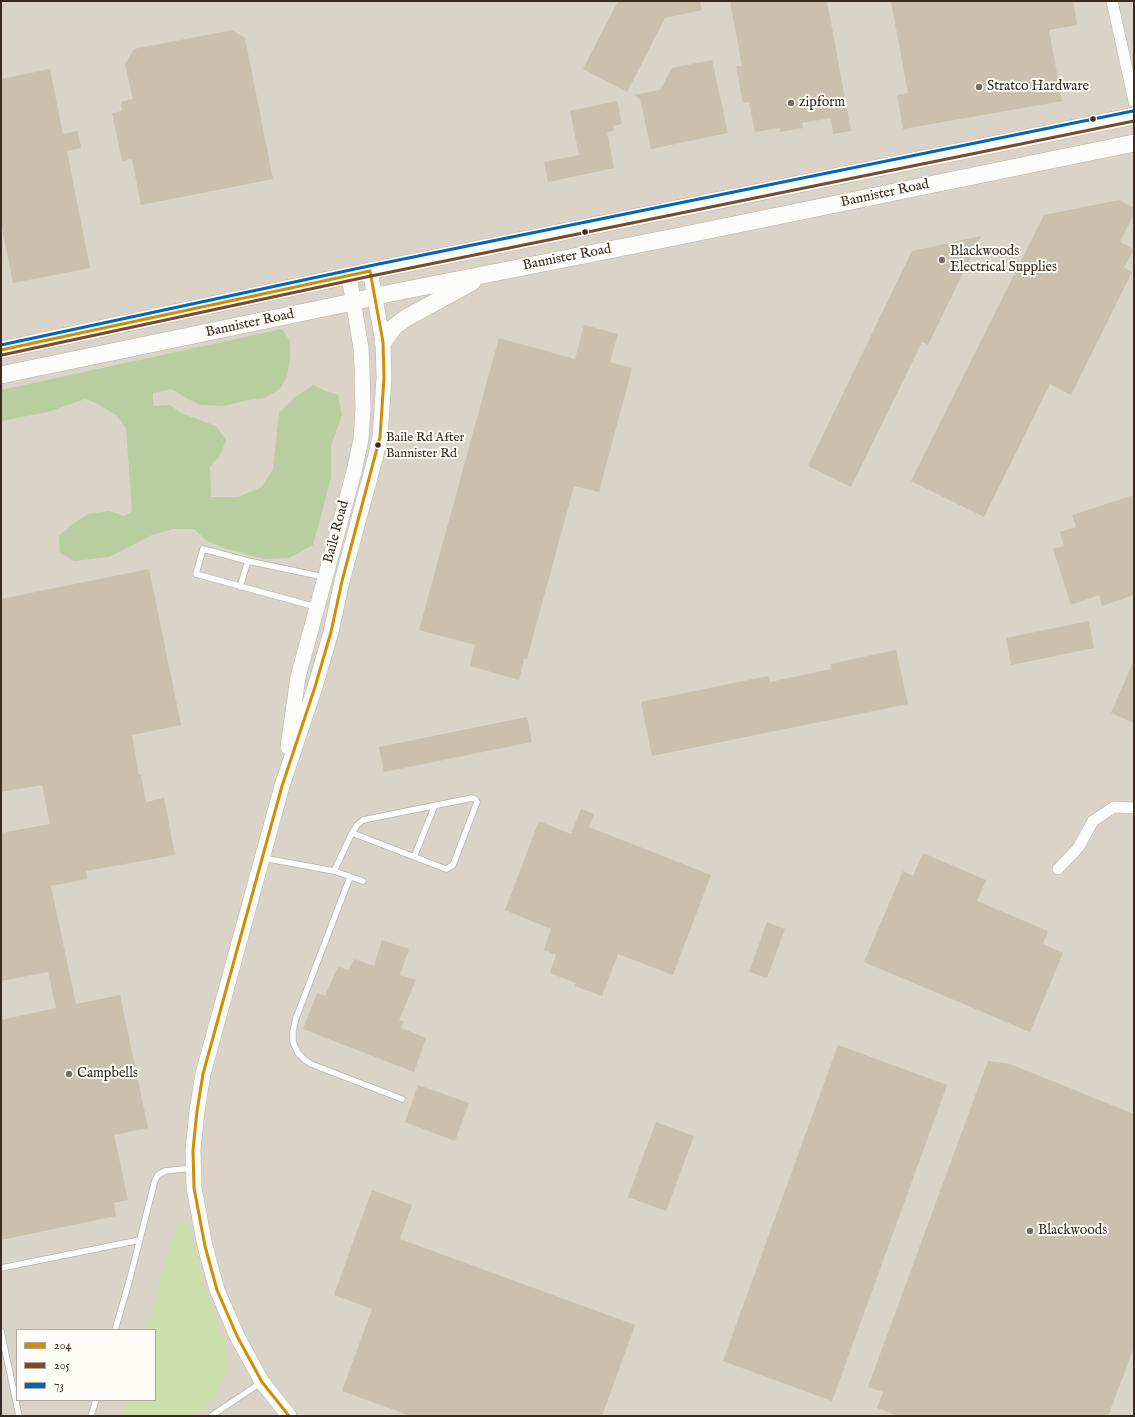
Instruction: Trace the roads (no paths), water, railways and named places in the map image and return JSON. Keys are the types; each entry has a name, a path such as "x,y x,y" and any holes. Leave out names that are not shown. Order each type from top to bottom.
{"main road":[{"name":"Bannister Road","path":"1,350 370,271 1134,116"},
{"name":"Bannister Road","path":"1,375 376,296 1134,143"},
{"path":"384,342 394,327 406,318 486,274"}],"street":[{"path":"1112,1 1134,101"},
{"name":"Baile Road","path":"289,1416 268,1379 237,1336 217,1290 205,1246 194,1188 193,1150 203,1074 282,786 315,687 331,632 342,582 372,473 380,437 384,378 384,342 370,271"},
{"name":"Baile Road","path":"282,786 298,677 354,472 361,439 363,408 361,348 352,302 349,276"},
{"path":"325,577 342,582"},
{"path":"316,607 335,611"},
{"path":"1058,869 1078,848 1093,821 1114,807 1134,808"}],"lane":[{"path":"316,607 196,574 204,549 248,561 325,577"},
{"path":"240,587 248,561"},
{"path":"334,871 352,833 357,825 363,820 472,798 477,802 453,865 446,869 352,833"},
{"path":"414,857 435,805"},
{"path":"262,858 334,871 363,881"},
{"path":"350,877 296,1018 293,1031 293,1042 298,1053 311,1064 402,1099"},
{"path":"115,1329 155,1180 158,1175 165,1171 194,1168"},
{"path":"1,1268 140,1240"},
{"path":"1,1331 19,1416"},
{"path":"211,1416 268,1379"},
{"path":"91,1416 96,1401"}],"place":[{"name":"Stratco Hardware","path":"979,87"},
{"name":"zipform","path":"791,103"},
{"name":"Blackwoods Electrical Supplies","path":"942,260"},
{"name":"Baile Rd After Bannister Rd","path":"378,445"},
{"name":"Campbells","path":"69,1074"},
{"name":"Blackwoods","path":"1030,1231"}]}
